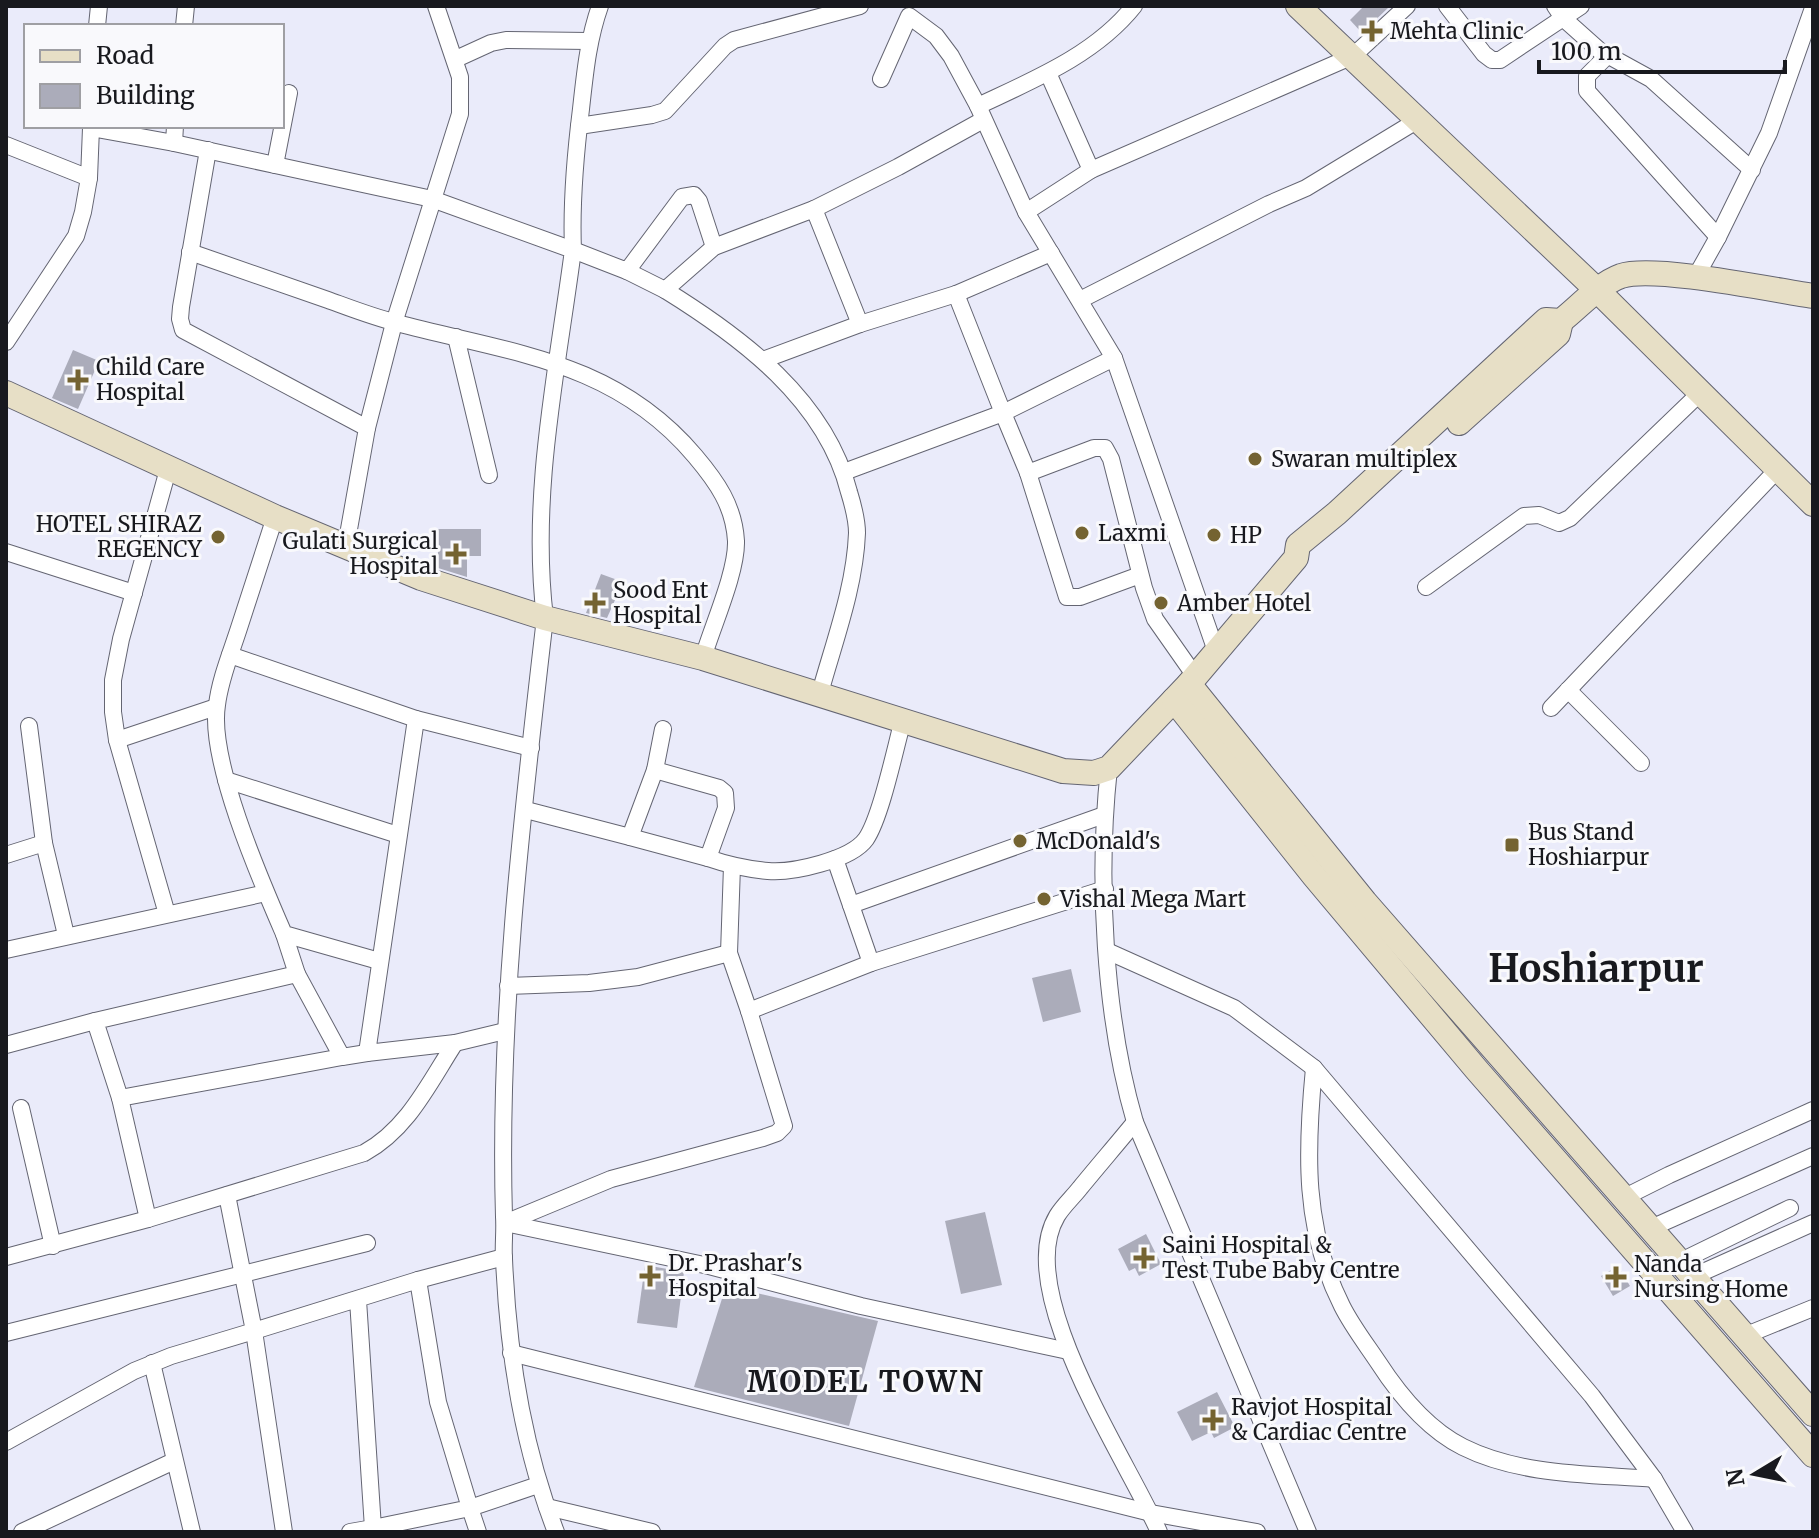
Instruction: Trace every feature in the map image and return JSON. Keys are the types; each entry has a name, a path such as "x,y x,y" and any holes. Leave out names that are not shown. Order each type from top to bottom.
{"main road":[{"path":"1298,6 1598,291 1813,504"},
{"path":"6,393 275,517 421,578 545,618 703,658 820,693 1063,771 1094,773 1109,768 1186,687 1296,558 1298,545 1337,513 1546,320 1561,321 1598,291 1623,275 1635,273 1695,278 1813,296"},
{"path":"1186,687 1268,801 1476,1069 1813,1455"},
{"path":"1268,801 1365,902 1744,1336 1810,1405"}],"street":[{"path":"346,546 367,428 394,323 460,114 460,77 456,59 436,6"},
{"path":"556,1532 527,1447 511,1353 504,1257 505,1031 545,618 540,579 541,488 573,250 571,201 589,41 600,6"},
{"path":"579,126 665,111 734,40 860,6"},
{"path":"665,290 714,247 814,209 898,167 1112,30 1134,6"},
{"path":"1026,212 1091,170 1353,56 1407,6"},
{"path":"1447,6 1492,60 1500,60 1510,54 1559,12 1581,6"},
{"path":"1695,278 1752,170 1783,97 1813,8"},
{"path":"881,79 904,11 936,36 951,56 1026,212 1114,358 1216,651"},
{"path":"1559,12 1607,56 1651,79 1752,170"},
{"path":"456,59 491,43 506,40 589,41"},
{"path":"1607,56 1587,76 1587,91 1718,237"},
{"path":"1048,73 1091,170"},
{"path":"284,119 289,93"},
{"path":"1080,300 1306,188 1418,120"},
{"path":"6,342 76,236 89,178 91,128"},
{"path":"96,128 432,199 627,271 717,322 763,360 800,400 825,435 844,472 857,529 856,554 820,693"},
{"path":"174,143 175,128"},
{"path":"275,165 282,128"},
{"path":"6,145 89,178"},
{"path":"208,150 181,307 183,330 367,428"},
{"path":"627,271 682,197 688,195 694,195 699,201 714,247"},
{"path":"814,209 860,324"},
{"path":"190,252 394,323 505,348 558,364 602,381 633,400 681,439 726,496 736,542 734,561 703,658"},
{"path":"763,360 860,324 956,294 1051,253"},
{"path":"956,294 1028,473 1067,597 1080,597 1140,575"},
{"path":"456,337 489,475"},
{"path":"844,472 1003,413 1114,358"},
{"path":"1426,587 1524,516 1539,515 1559,523 1570,518 1699,394"},
{"path":"1028,473 1094,448 1105,448 1111,459 1140,575 1155,619 1186,687"},
{"path":"167,914 117,740 113,680 169,466"},
{"path":"1551,708 1778,469"},
{"path":"275,517 216,707 218,744 226,780 297,974 342,1057"},
{"path":"6,552 134,593"},
{"path":"230,655 416,719 531,748"},
{"path":"1568,690 1641,763"},
{"path":"117,740 216,707"},
{"path":"367,1053 416,719"},
{"path":"526,810 732,866 771,871 795,869 835,859 856,849 866,839 875,820 903,720"},
{"path":"29,726 44,843 66,935"},
{"path":"630,837 655,770 663,729"},
{"path":"1109,768 1104,815 1107,951 1119,1053 1135,1122 1308,1532"},
{"path":"655,770 719,788 725,793 726,808 708,858"},
{"path":"226,780 398,835"},
{"path":"851,905 1104,815"},
{"path":"6,855 44,843"},
{"path":"835,859 871,963"},
{"path":"505,1223 611,1179 777,1133 784,1126 729,953 732,866"},
{"path":"749,1011 871,963 1105,889"},
{"path":"6,950 266,893"},
{"path":"284,934 379,961"},
{"path":"1107,951 1234,1008 1314,1068 1550,1345 1654,1479 1675,1510 1685,1532"},
{"path":"508,986 589,983 638,977 729,953"},
{"path":"6,1045 297,974"},
{"path":"95,1021 120,1098 148,1219"},
{"path":"120,1098 342,1057 455,1043 505,1031"},
{"path":"6,1257 148,1219 364,1153 379,1145 404,1122 455,1043"},
{"path":"1314,1068 1307,1138 1310,1199 1317,1236 1342,1306 1388,1377 1414,1410 1463,1447 1492,1458 1527,1467 1654,1479"},
{"path":"21,1108 53,1246"},
{"path":"1625,1197 1813,1110"},
{"path":"1135,1122 1057,1216 1047,1239 1045,1270 1052,1306 1068,1351 1159,1532"},
{"path":"1651,1228 1813,1156"},
{"path":"227,1195 254,1331 284,1532"},
{"path":"1686,1269 1790,1208"},
{"path":"505,1223 709,1266 861,1306 1068,1351"},
{"path":"1686,1269 1813,1223"},
{"path":"6,1333 367,1243"},
{"path":"6,1442 152,1363 418,1280 504,1257"},
{"path":"418,1280 438,1402 478,1532"},
{"path":"358,1300 374,1530"},
{"path":"1744,1336 1813,1308"},
{"path":"511,1353 1151,1513 1257,1532"},
{"path":"152,1363 192,1532"},
{"path":"22,1532 174,1461"},
{"path":"350,1532 374,1530 470,1508 538,1485"},
{"path":"547,1507 652,1532"}],"building":[{"path":"1364,6 1390,6 1362,33 1350,20"},
{"path":"73,350 99,361 78,409 52,398"},
{"path":"438,529 481,529 481,556 467,556 467,577 438,568"},
{"path":"601,574 623,582 607,618 586,613"},
{"path":"1071,969 1081,1012 1043,1022 1032,978"},
{"path":"985,1212 1002,1285 961,1294 945,1221"},
{"path":"1146,1234 1161,1264 1139,1276 1135,1268 1129,1271 1118,1249"},
{"path":"645,1265 684,1272 677,1328 637,1323"},
{"path":"1618,1266 1630,1286 1613,1296 1601,1276"},
{"path":"726,1286 878,1321 849,1426 694,1387"},
{"path":"1217,1392 1235,1427 1214,1438 1211,1432 1192,1441 1177,1412"}],"place":[{"name":"Mehta Clinic","path":"1372,31"},
{"name":"Child Care Hospital","path":"78,380"},
{"name":"Swaran multiplex","path":"1255,459"},
{"name":"Laxmi","path":"1082,533"},
{"name":"HP","path":"1214,535"},
{"name":"HOTEL SHIRAZ REGENCY","path":"218,537"},
{"name":"Gulati Surgical Hospital","path":"456,554"},
{"name":"Sood Ent Hospital","path":"595,603"},
{"name":"Amber Hotel","path":"1161,603"},
{"name":"McDonald's","path":"1020,841"},
{"name":"Bus Stand Hoshiarpur","path":"1512,845"},
{"name":"Vishal Mega Mart","path":"1044,899"},
{"name":"Saini Hospital & Test Tube Baby Centre","path":"1144,1258"},
{"name":"Dr. Prashar's Hospital","path":"650,1276"},
{"name":"Nanda Nursing Home","path":"1616,1277"},
{"name":"Ravjot Hospital & Cardiac Centre","path":"1213,1420"}],"district":[{"name":"Hoshiarpur","path":"1596,968"},
{"name":"MODEL TOWN","path":"866,1381"}]}
